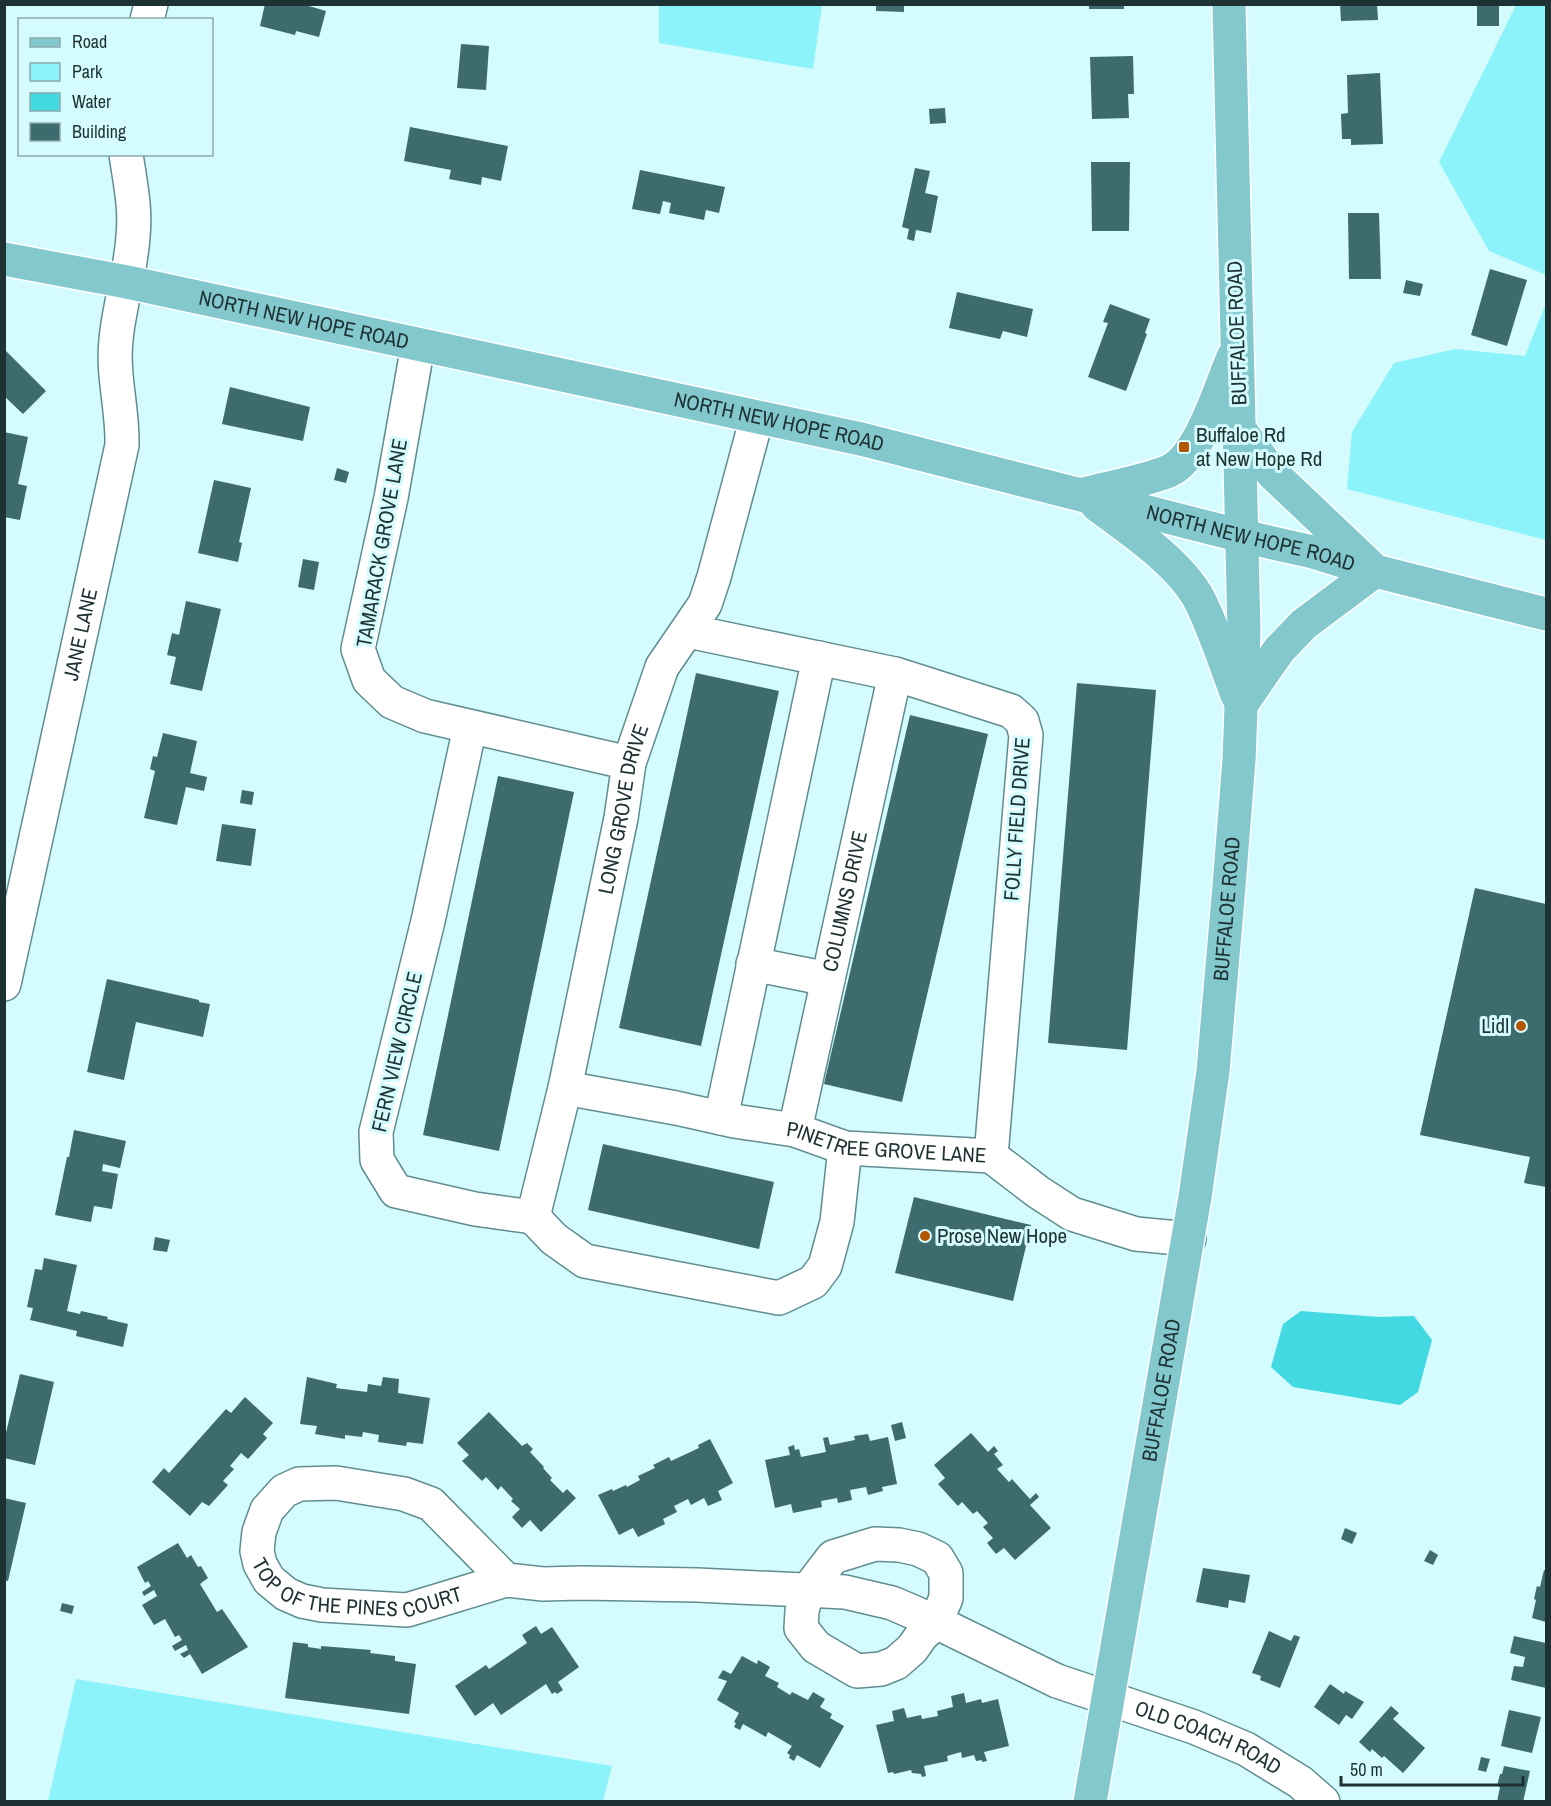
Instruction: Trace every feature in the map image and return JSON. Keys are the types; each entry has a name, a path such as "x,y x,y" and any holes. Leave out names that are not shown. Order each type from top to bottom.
{"main road":[{"name":"BUFFALOE ROAD","path":"1090,1802 1097,1695 1189,1239 1213,1071 1237,783 1244,631 1229,4"},
{"name":"NORTH NEW HOPE ROAD","path":"4,259 127,282 869,441 1313,552 1546,614"},
{"path":"1083,495 1170,470 1183,461 1198,442 1238,345"},
{"path":"1240,430 1273,474 1375,570 1304,624 1279,650 1241,705"},
{"path":"1083,495 1148,542 1186,581 1199,599 1241,705"}],"street":[{"name":"JANE LANE","path":"4,984 117,473 123,425 115,370 116,340 134,236 134,203 126,156"},
{"name":"TAMARACK GROVE LANE","path":"418,345 391,498 358,650 369,680 392,702 425,716 629,762"},
{"name":"LONG GROVE DRIVE","path":"533,1217 565,1088 621,818 629,762 662,667 705,604 757,417"},
{"name":"FOLLY FIELD DRIVE","path":"688,631 895,674 1011,711 1022,721 1026,735 991,1156"},
{"path":"721,1118 819,658"},
{"name":"COLUMNS DRIVE","path":"795,1130 895,674"},
{"name":"FERN VIEW CIRCLE","path":"470,727 428,921 376,1132 377,1160 396,1191 475,1209 533,1217"},
{"path":"753,964 828,980"},
{"name":"PINETREE GROVE LANE","path":"565,1088 795,1130 845,1148 991,1156 1038,1192 1072,1214 1136,1234 1189,1239"},
{"path":"533,1217 554,1239 585,1261 779,1298 813,1282 825,1266 837,1222 845,1148"},
{"name":"TOP OF THE PINES COURT","path":"506,1580 431,1504 404,1494 336,1484 299,1484 284,1491 267,1510 259,1532 257,1551 260,1564 269,1580 286,1594 302,1601 322,1605 407,1610 506,1580 543,1584 697,1585 845,1592 892,1603 1058,1680 1097,1695"},
{"path":"875,1544 918,1549 937,1558 946,1573 946,1598 936,1622 896,1663 881,1669 857,1671 816,1647 801,1628 807,1591 833,1557 875,1544"},
{"name":"OLD COACH ROAD","path":"1097,1695 1194,1727 1246,1749 1300,1782 1323,1802"}],"green space":[{"path":"659,5 822,5 813,69 659,43"},
{"path":"1516,5 1546,5 1546,275 1489,251 1439,162"},
{"path":"1546,303 1546,540 1347,489 1352,432 1394,363 1455,349 1525,356"},
{"path":"76,1679 612,1766 603,1801 48,1801"}],"water":[{"path":"1301,1311 1379,1317 1414,1316 1432,1340 1418,1392 1400,1405 1293,1387 1271,1367 1283,1324"}],"building":[{"path":"265,4 302,4 326,11 319,37 296,31 295,35 260,26"},
{"path":"876,4 904,4 904,12 876,11"},
{"path":"1089,4 1124,4 1124,9 1089,9"},
{"path":"1340,4 1377,4 1378,20 1341,21"},
{"path":"1477,4 1499,4 1499,26 1477,26"},
{"path":"461,44 489,46 486,90 457,88"},
{"path":"1133,56 1134,94 1128,94 1129,118 1092,119 1090,57"},
{"path":"1380,73 1383,144 1351,145 1351,139 1342,139 1341,114 1348,113 1347,75"},
{"path":"945,108 946,123 930,124 929,109"},
{"path":"410,127 508,146 501,181 482,177 481,185 449,179 451,170 404,161"},
{"path":"1091,162 1130,162 1129,231 1092,231"},
{"path":"915,168 930,171 925,193 938,196 931,233 916,230 914,241 907,239 909,229 902,227"},
{"path":"640,170 725,187 719,213 706,210 704,220 669,213 671,203 663,201 660,214 632,209"},
{"path":"1348,213 1379,213 1381,279 1349,279"},
{"path":"1490,269 1527,280 1507,346 1471,335"},
{"path":"1406,280 1423,284 1420,296 1403,293"},
{"path":"957,292 1033,309 1027,337 1003,331 1000,339 949,328"},
{"path":"1110,304 1150,319 1145,333 1147,334 1126,391 1088,377 1108,323 1103,322"},
{"path":"4,349 46,391 23,414 4,396"},
{"path":"230,387 310,407 303,441 222,424"},
{"path":"4,432 28,437 18,484 27,486 20,520 4,517"},
{"path":"337,468 349,472 346,483 334,480"},
{"path":"214,480 251,488 239,542 242,543 238,562 198,553"},
{"path":"303,559 319,562 314,590 298,587"},
{"path":"186,601 221,609 202,691 170,684 176,657 167,655 172,633 179,635"},
{"path":"696,673 779,691 701,1046 619,1028"},
{"path":"1077,683 1156,690 1127,1050 1048,1043"},
{"path":"910,715 988,734 902,1102 824,1084"},
{"path":"163,733 197,741 190,773 207,777 204,791 186,787 177,825 144,818 155,771 150,769 153,756 157,757"},
{"path":"498,776 574,792 499,1151 423,1135"},
{"path":"242,790 254,792 252,805 240,803"},
{"path":"222,824 256,829 251,866 216,861"},
{"path":"1475,888 1546,904 1546,1187 1524,1183 1530,1157 1420,1135"},
{"path":"107,979 210,1004 203,1037 136,1022 124,1080 87,1072"},
{"path":"74,1130 126,1141 120,1168 103,1164 102,1171 118,1174 112,1209 94,1206 91,1222 55,1215"},
{"path":"603,1144 774,1182 759,1249 588,1210"},
{"path":"914,1197 1031,1225 1013,1301 895,1273"},
{"path":"155,1237 170,1240 167,1252 153,1250"},
{"path":"44,1258 77,1265 67,1311 80,1314 81,1311 128,1324 123,1347 76,1336 77,1331 30,1320 33,1308 27,1307 35,1269 42,1270"},
{"path":"20,1374 54,1382 35,1465 4,1458 4,1441"},
{"path":"307,1377 337,1384 336,1388 367,1392 368,1384 381,1386 383,1377 399,1379 398,1393 430,1398 423,1444 407,1442 406,1446 378,1442 379,1435 363,1432 362,1437 345,1435 345,1439 315,1434 317,1426 300,1424"},
{"path":"245,1397 273,1423 263,1434 267,1438 248,1459 241,1453 230,1466 234,1469 223,1481 228,1485 209,1506 202,1502 190,1516 152,1482 164,1468 169,1473 226,1409 231,1413"},
{"path":"489,1412 522,1446 527,1443 533,1449 530,1452 552,1478 550,1480 563,1493 567,1489 576,1498 541,1532 530,1520 522,1528 512,1517 520,1509 511,1501 513,1499 501,1486 498,1490 486,1477 482,1481 462,1461 469,1455 457,1443"},
{"path":"902,1422 906,1438 895,1441 891,1425"},
{"path":"971,1433 988,1452 994,1446 998,1451 994,1454 1003,1465 997,1469 1009,1482 1012,1479 1030,1499 1036,1493 1039,1497 1030,1505 1051,1528 1015,1560 1004,1548 996,1554 987,1543 993,1538 983,1527 988,1523 977,1511 973,1514 962,1502 958,1506 938,1484 945,1478 934,1465"},
{"path":"868,1434 870,1441 888,1437 897,1484 882,1487 883,1491 868,1495 866,1487 850,1490 852,1500 838,1503 837,1498 821,1501 822,1507 793,1513 791,1504 775,1508 765,1460 790,1455 788,1447 794,1445 795,1450 799,1449 801,1457 826,1452 823,1438 828,1437 830,1445 855,1440 854,1436"},
{"path":"710,1439 733,1483 718,1491 722,1500 708,1506 704,1498 691,1505 688,1499 674,1506 677,1512 663,1519 665,1524 638,1537 633,1528 619,1535 598,1495 626,1485 627,1487 640,1480 638,1476 655,1468 653,1465 669,1457 671,1461 699,1448 698,1445"},
{"path":"4,1498 26,1503 8,1581 4,1580"},
{"path":"1345,1528 1357,1533 1352,1544 1341,1539"},
{"path":"178,1543 187,1558 191,1555 198,1567 201,1566 208,1578 200,1584 217,1612 222,1609 248,1647 202,1674 190,1654 184,1658 180,1654 188,1650 186,1645 175,1651 172,1646 182,1640 179,1635 175,1637 165,1619 154,1625 142,1605 157,1596 154,1590 144,1596 142,1592 151,1586 148,1581 145,1583 137,1567"},
{"path":"1430,1550 1438,1555 1433,1565 1424,1561"},
{"path":"1203,1568 1250,1575 1245,1603 1229,1600 1228,1608 1196,1602"},
{"path":"1544,1570 1546,1571 1546,1622 1532,1618 1537,1586 1540,1587"},
{"path":"62,1603 74,1606 72,1614 60,1611"},
{"path":"536,1626 541,1634 552,1627 579,1667 558,1682 563,1690 557,1694 555,1692 552,1694 546,1684 501,1715 493,1703 475,1716 455,1686 486,1665 489,1669 527,1643 522,1635"},
{"path":"1269,1631 1291,1641 1294,1635 1300,1637 1280,1688 1260,1680 1261,1676 1252,1673"},
{"path":"1514,1636 1546,1643 1546,1688 1511,1680 1514,1666 1523,1667 1525,1657 1510,1653"},
{"path":"293,1642 321,1649 321,1646 371,1650 370,1653 395,1656 395,1661 416,1664 409,1714 285,1698"},
{"path":"742,1656 757,1664 758,1660 770,1667 765,1676 779,1683 777,1687 790,1695 792,1692 808,1700 813,1692 825,1699 820,1707 832,1714 830,1718 844,1726 820,1768 797,1755 794,1761 789,1758 790,1755 787,1753 792,1746 768,1732 766,1737 743,1724 740,1730 734,1727 739,1713 717,1700 727,1681 718,1678 723,1670 731,1674"},
{"path":"1330,1684 1344,1694 1345,1691 1364,1702 1352,1719 1346,1715 1339,1725 1314,1707"},
{"path":"964,1693 966,1703 981,1699 982,1703 998,1699 1009,1746 984,1752 987,1761 982,1762 982,1760 976,1761 974,1755 962,1758 961,1752 947,1756 948,1761 924,1766 926,1776 922,1777 921,1774 912,1773 911,1770 888,1773 876,1725 894,1721 892,1711 904,1708 907,1718 921,1715 922,1719 938,1716 937,1711 953,1707 951,1696"},
{"path":"1391,1706 1399,1713 1393,1719 1425,1748 1403,1773 1384,1756 1382,1758 1372,1749 1370,1752 1359,1742"},
{"path":"1509,1710 1541,1717 1532,1753 1501,1746"},
{"path":"1481,1757 1490,1759 1486,1772 1478,1770"},
{"path":"1504,1766 1530,1771 1523,1802 1497,1802 1500,1787 1497,1786"}],"place":[{"name":"Buffaloe Rd at New Hope Rd","path":"1184,447"},
{"name":"Lidl","path":"1521,1026"},
{"name":"Prose New Hope","path":"925,1236"}]}
